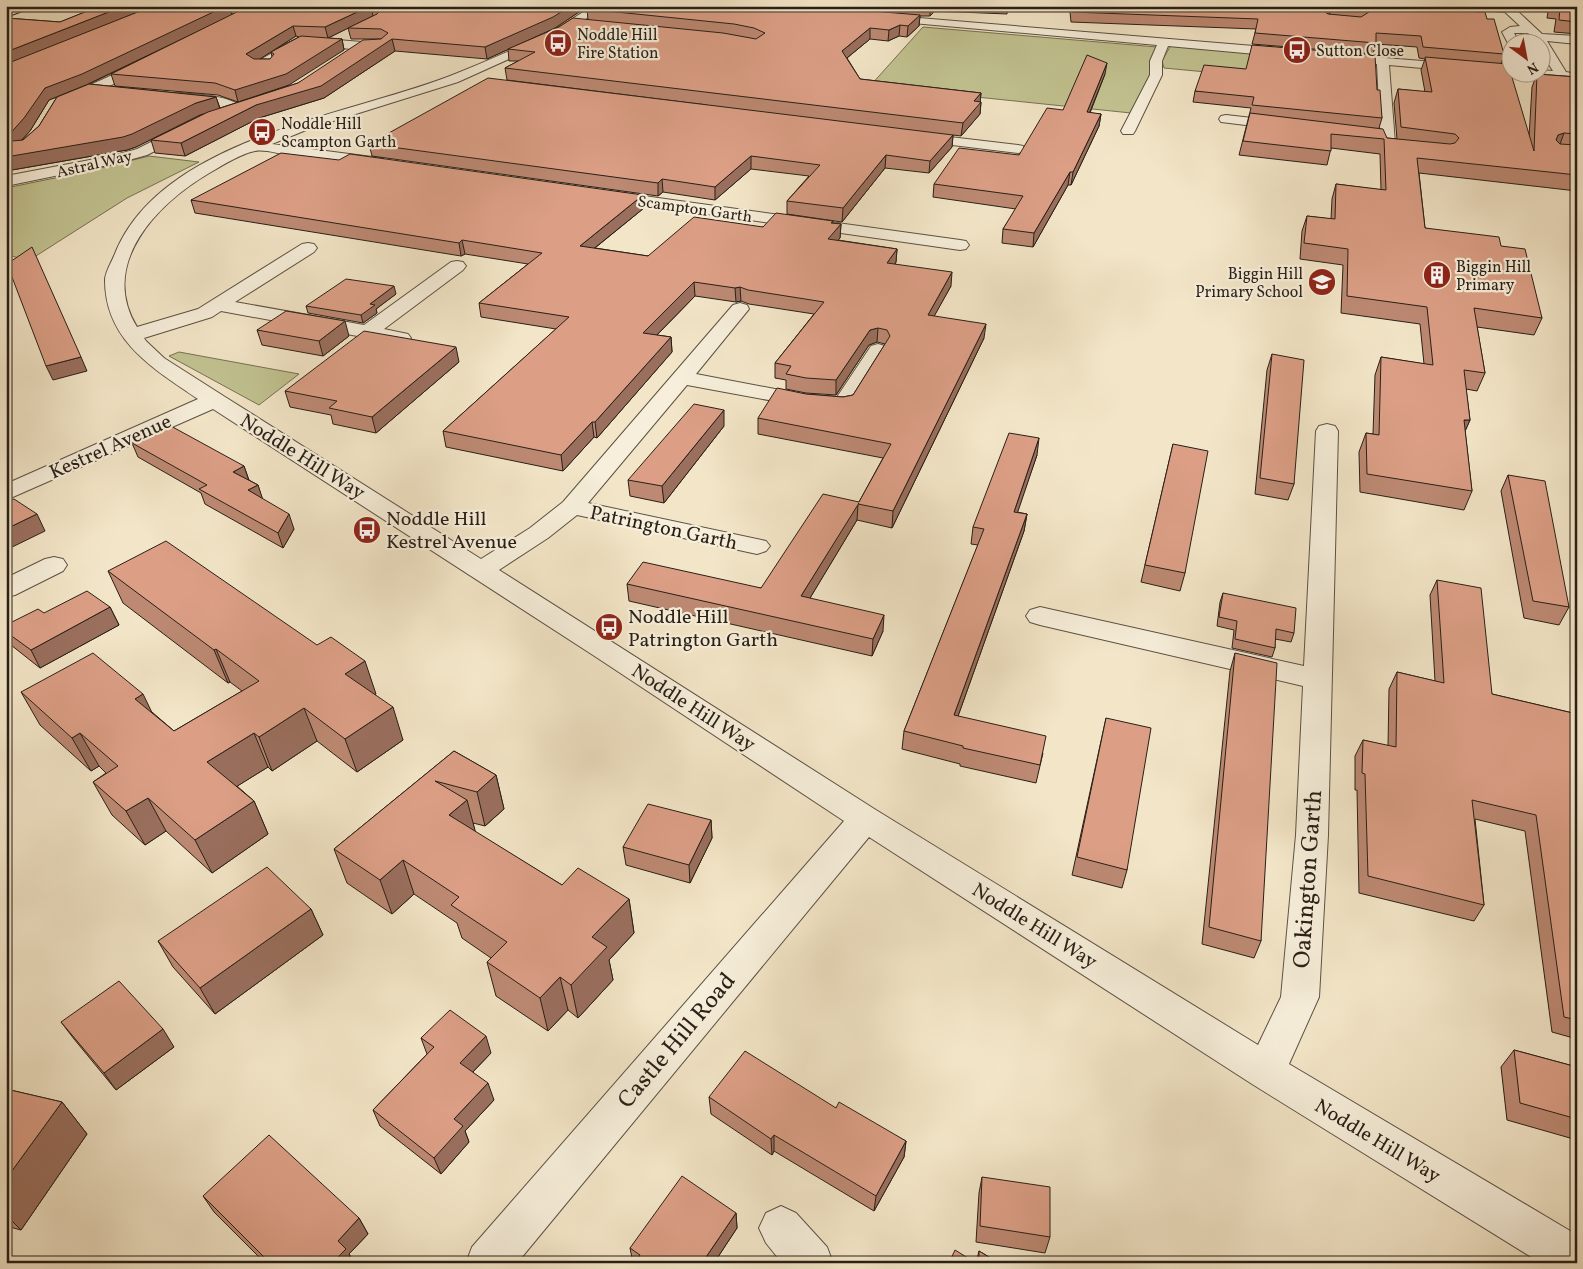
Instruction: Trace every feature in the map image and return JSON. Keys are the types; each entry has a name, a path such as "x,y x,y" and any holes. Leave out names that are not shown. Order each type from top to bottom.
{"main road":[{"path":"6,14 31,6"}],"street":[{"name":"Noddle Hill Way","path":"600,6 574,24 514,54 453,79 306,124 222,159 188,179 151,209 128,241 114,279 120,315 138,345 157,362 214,400 481,570 865,819 1266,1071 1577,1260"},
{"path":"1044,31 1042,6 1116,9"},
{"path":"1471,6 1506,8 1533,32"},
{"path":"185,8 259,9"},
{"path":"1100,8 1103,22"},
{"path":"227,24 259,9"},
{"path":"873,15 1304,54"},
{"path":"574,24 591,26"},
{"path":"1508,32 1514,30 1524,32"},
{"path":"330,43 352,32"},
{"path":"1550,36 1577,40"},
{"path":"269,66 257,65 301,41 362,46 382,45"},
{"path":"1128,131 1156,74 1156,61 1164,42"},
{"path":"344,58 362,46"},
{"path":"1353,50 1476,60 1500,60"},
{"path":"1324,56 1500,71"},
{"path":"1550,57 1562,76"},
{"path":"55,105 92,90 157,58"},
{"path":"1383,61 1388,116 1382,137 1388,147 1426,151"},
{"path":"1550,75 1577,77"},
{"path":"453,79 479,83"},
{"path":"92,90 122,93"},
{"path":"164,96 218,101 236,109"},
{"name":"Astral Way","path":"6,181 118,159 142,152 206,120 253,104"},
{"path":"1226,119 1302,128"},
{"path":"902,135 1018,149"},
{"path":"252,146 391,165"},
{"name":"Scampton Garth","path":"595,194 960,245"},
{"path":"133,335 205,313 308,248"},
{"path":"367,332 455,273"},
{"path":"218,305 412,340"},
{"name":"Patrington Garth","path":"481,570 539,534 572,507 734,319 740,309"},
{"path":"682,378 806,401 843,404 878,350"},
{"name":"Kestrel Avenue","path":"6,493 214,400"},
{"name":"Oakington Garth","path":"1266,1071 1300,997 1312,836 1316,679 1327,431"},
{"name":"Patrington Garth","path":"572,507 757,546"},
{"path":"6,589 54,565"},
{"path":"1040,616 1316,679"},
{"name":"Castle Hill Road","path":"488,1263 741,962 865,819"},
{"path":"781,1228 810,1263"}],"green space":[{"path":"923,27 1157,47 1151,73 1131,113 870,86"},
{"path":"1171,45 1273,54 1238,75 1164,68 1162,61"},
{"path":"149,156 199,162 127,198 28,261 6,254 6,188 89,171"},
{"path":"179,352 299,374 259,405 169,356"}],"building":[{"path":"100,6 124,6 6,52 6,18 60,22"},
{"path":"153,6 226,6 82,74 45,88 24,118 8,136 12,141 23,140 39,126 57,97 89,84 216,97 196,103 123,137 6,157 6,64"},
{"path":"249,6 370,6 325,27 293,26 246,54 254,59 270,59 274,54 271,52 301,36 342,39 286,74 235,90 215,83 111,74"},
{"path":"372,6 571,6 553,17 485,47 392,39 321,86 256,105 181,143 151,140 208,112 298,83 363,40 381,39 388,33 381,29 348,28 377,14 380,10"},
{"path":"592,6 812,6 920,15 908,26 900,25 889,30 870,28 842,51 860,79 981,93 974,101 981,102 963,123 505,68 535,52 508,49 559,27 573,18 723,33 756,39 765,33 754,28 734,24 587,9"},
{"path":"1072,6 1331,6 1326,7 1324,11 1328,14 1361,17 1369,12 1361,8 1337,6 1474,6 1476,12 1485,12 1487,19 1494,19 1500,40 1500,54 1423,47 1421,36 1376,33 1376,43 1255,33 1258,19 1072,12"},
{"path":"1551,6 1577,6 1577,22 1559,20 1560,7"},
{"path":"1252,45 1375,55 1377,90 1380,90 1382,118 1252,105 1254,97 1195,91 1204,65 1246,69"},
{"path":"1087,55 1107,63 1087,112 1101,114 1073,172 1070,172 1034,233 1003,229 1023,196 934,184 959,148 1019,155 1047,108 1063,110"},
{"path":"1425,57 1500,63 1500,82 1513,82 1534,151 1537,82 1550,82 1550,75 1577,77 1577,134 1564,133 1558,135 1556,140 1560,144 1577,145 1577,175 1417,158 1425,228 1499,237 1501,246 1525,249 1542,318 1474,308 1485,373 1464,370 1470,420 1464,420 1472,491 1367,474 1366,433 1379,435 1381,357 1433,365 1427,307 1347,296 1348,249 1304,243 1307,216 1335,219 1336,184 1386,190 1384,139 1331,134 1331,151 1243,141 1250,113 1383,129 1387,138 1455,143 1459,138 1455,134 1401,127 1398,89 1432,92"},
{"path":"488,78 953,135 930,161 886,155 843,208 787,201 820,165 751,156 715,187 662,179 658,183 369,144"},
{"path":"281,153 339,160 350,154 643,195 580,246 648,256 694,217 763,227 776,213 833,221 831,223 841,224 828,239 897,249 887,263 952,272 928,315 986,324 893,511 858,504 801,596 884,615 873,639 627,584 643,562 761,588 823,494 859,502 891,444 758,418 777,388 806,394 843,397 853,395 890,336 887,330 878,328 870,330 836,380 806,378 786,374 791,366 775,363 824,302 748,290 740,287 735,288 694,282 643,333 671,337 595,422 592,422 561,455 443,431 569,317 479,303 542,253 462,240 459,243 191,200"},
{"path":"32,247 81,357 46,366 7,264"},
{"path":"346,279 394,286 370,304 375,305 361,315 306,306"},
{"path":"286,311 345,321 319,341 257,330"},
{"path":"364,331 456,347 372,417 329,408 337,401 285,391"},
{"path":"1272,354 1304,360 1294,484 1260,478"},
{"path":"694,404 724,410 662,486 628,480"},
{"path":"169,425 244,466 233,472 258,485 248,490 289,514 278,533 199,489 207,485 132,443"},
{"path":"1009,433 1039,438 1014,512 1027,514 954,715 1046,736 1040,765 963,748 963,746 904,731 984,529 973,527"},
{"path":"1173,444 1208,451 1185,573 1145,565"},
{"path":"1508,475 1545,481 1569,607 1533,601"},
{"path":"14,499 37,514 6,529 6,502"},
{"path":"166,541 317,645 331,637 365,661 345,674 393,707 345,739 304,708 259,737 254,733 207,762 254,801 195,840 148,798 126,811 93,782 118,766 80,733 72,738 21,692 93,653 143,694 135,699 174,731 259,681 108,571"},
{"path":"1437,580 1481,588 1492,694 1577,714 1577,1020 1564,1017 1536,815 1472,800 1484,905 1368,876 1365,774 1362,773 1363,740 1396,747 1397,672 1444,683"},
{"path":"87,591 110,607 31,650 6,632 6,625 38,609 44,613"},
{"path":"1223,593 1296,608 1294,633 1276,629 1275,648 1235,639 1237,621 1219,617"},
{"path":"1235,653 1277,663 1261,941 1209,927"},
{"path":"1106,718 1151,728 1127,870 1077,857"},
{"path":"454,751 496,775 477,792 435,781 467,800 449,815 562,885 578,868 629,899 592,937 607,947 571,985 560,977 540,998 487,962 507,942 451,905 459,897 403,860 380,880 334,849"},
{"path":"648,804 711,820 689,865 623,847"},
{"path":"267,867 311,909 200,988 158,941"},
{"path":"119,981 163,1029 104,1073 61,1022"},
{"path":"450,1010 486,1036 460,1063 488,1083 454,1119 463,1126 434,1158 373,1110 434,1047 421,1038"},
{"path":"1514,1050 1577,1067 1577,1119 1520,1103"},
{"path":"745,1051 836,1108 839,1102 906,1141 876,1196 774,1135 771,1139 709,1097"},
{"path":"6,1089 62,1102 6,1179"},
{"path":"269,1135 359,1218 338,1241 346,1249 332,1263 270,1263 203,1196"},
{"path":"682,1176 736,1213 702,1263 635,1263 640,1255 630,1248"},
{"path":"982,1177 1050,1187 1050,1237 980,1226"},
{"path":"955,1250 976,1263 949,1263"},
{"path":"979,1251 999,1263 979,1263"}],"place":[{"name":"Noddle Hill Fire Station","path":"558,43"},
{"name":"Sutton Close","path":"1297,50"},
{"name":"Noddle Hill Scampton Garth","path":"262,132"},
{"name":"Biggin Hill Primary","path":"1437,275"},
{"name":"Biggin Hill Primary School","path":"1322,282"},
{"name":"Noddle Hill Kestrel Avenue","path":"367,530"},
{"name":"Noddle Hill Patrington Garth","path":"609,627"}]}
